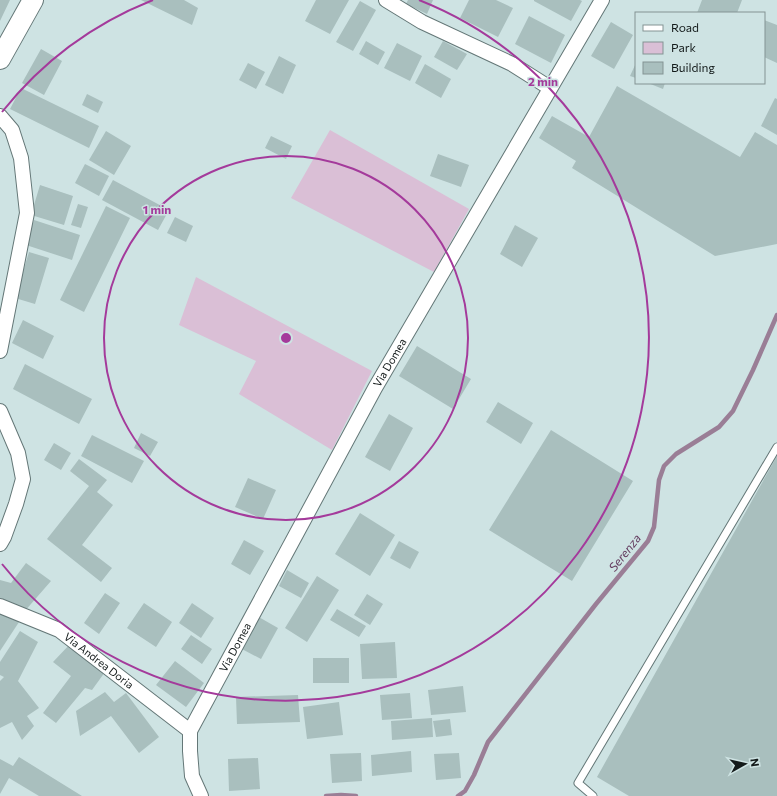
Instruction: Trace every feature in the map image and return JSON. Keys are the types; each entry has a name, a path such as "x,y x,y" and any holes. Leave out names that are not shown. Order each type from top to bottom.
{"street":[{"path":"0,59 33,0"},
{"path":"386,0 422,22 512,64 550,88"},
{"name":"Via Domea","path":"190,731 375,388 602,0"},
{"path":"0,116 12,130 21,158 27,213 0,351"},
{"path":"0,411 18,453 22,478 16,504 0,544"},
{"name":"Via Andrea Doria","path":"0,606 59,630 190,731"},
{"path":"190,731 192,776 201,796"}],"lane":[{"path":"593,796 578,783 777,447"}],"green space":[{"path":"330,130 469,209 434,272 291,198"},
{"path":"196,277 372,371 332,450 239,394 256,361 179,325"}],"building":[{"path":"0,0 10,0 0,21"},
{"path":"141,0 184,0 198,8 192,25"},
{"path":"316,0 349,0 330,34 305,21"},
{"path":"408,0 433,0 427,14 406,4"},
{"path":"469,0 496,0 513,8 498,37 460,18"},
{"path":"534,0 580,0 582,1 571,21"},
{"path":"702,0 742,0 737,12 697,12"},
{"path":"360,1 376,10 353,51 336,42"},
{"path":"529,16 565,35 551,63 515,44"},
{"path":"765,20 777,25 777,63 765,57"},
{"path":"611,22 633,35 614,69 591,56"},
{"path":"366,41 385,52 378,65 359,54"},
{"path":"443,41 467,54 457,70 434,57"},
{"path":"397,43 422,56 410,81 384,68"},
{"path":"41,49 62,61 44,95 22,83"},
{"path":"279,56 296,65 283,94 265,85"},
{"path":"248,63 265,72 256,89 239,80"},
{"path":"425,64 451,79 441,98 415,83"},
{"path":"635,65 635,78 630,76"},
{"path":"650,84 665,84 663,89"},
{"path":"617,86 740,157 755,132 777,145 777,244 715,256 572,168 576,161 539,138 552,116 589,137"},
{"path":"21,88 99,126 89,148 10,109"},
{"path":"87,94 103,102 98,113 82,105"},
{"path":"775,98 777,99 777,135 761,126"},
{"path":"106,131 131,146 114,175 89,160"},
{"path":"271,136 292,146 286,159 265,148"},
{"path":"438,154 469,165 461,187 430,176"},
{"path":"85,164 109,176 99,196 75,183"},
{"path":"113,180 169,210 158,230 102,200"},
{"path":"40,185 73,196 64,225 31,215"},
{"path":"78,204 88,207 81,228 71,225"},
{"path":"106,206 130,218 84,312 60,300"},
{"path":"175,217 193,226 186,242 167,233"},
{"path":"34,220 80,235 72,260 26,245"},
{"path":"515,225 538,238 522,267 500,254"},
{"path":"29,252 49,258 35,304 15,298"},
{"path":"23,320 54,336 43,359 12,343"},
{"path":"417,346 471,379 453,409 399,376"},
{"path":"25,364 92,399 79,424 13,389"},
{"path":"498,402 533,423 521,444 486,422"},
{"path":"389,414 413,428 390,471 365,457"},
{"path":"551,430 633,481 572,581 489,530"},
{"path":"141,433 158,442 150,456 134,448"},
{"path":"92,435 144,461 132,483 81,456"},
{"path":"54,443 71,453 61,470 44,460"},
{"path":"777,456 777,796 629,796 597,777"},
{"path":"79,459 107,480 97,492 113,505 82,545 112,568 101,582 47,539 89,486 70,471"},
{"path":"248,478 276,490 263,519 235,507"},
{"path":"360,513 395,535 370,576 335,554"},
{"path":"244,540 264,551 250,575 231,564"},
{"path":"399,541 419,552 410,569 390,558"},
{"path":"26,563 51,581 24,612 0,601 0,580 11,583"},
{"path":"287,570 309,583 301,598 279,586"},
{"path":"317,576 339,590 307,642 285,628"},
{"path":"105,593 120,603 99,634 84,623"},
{"path":"367,594 383,604 370,625 354,615"},
{"path":"144,603 172,622 156,647 127,628"},
{"path":"192,603 214,618 201,638 179,623"},
{"path":"0,608 21,619 0,651"},
{"path":"337,609 366,626 359,637 330,620"},
{"path":"257,616 278,628 261,659 240,648"},
{"path":"20,631 38,642 18,681 39,708 27,716 34,726 22,740 12,722 0,728 0,681 4,677 0,675 0,662"},
{"path":"191,635 212,649 202,664 181,649"},
{"path":"395,642 397,678 362,679 360,644"},
{"path":"71,643 105,672 92,690 85,688 56,723 43,713 71,676 53,662"},
{"path":"313,658 349,658 349,683 313,683"},
{"path":"175,661 204,683 186,707 156,685"},
{"path":"463,686 466,712 431,715 428,690"},
{"path":"105,692 114,702 126,693 159,737 139,753 111,716 80,736 76,711"},
{"path":"410,693 412,718 382,720 380,695"},
{"path":"298,695 300,722 237,724 236,697"},
{"path":"339,702 343,735 307,739 303,707"},
{"path":"432,718 433,737 392,740 391,721"},
{"path":"450,719 452,735 436,737 433,721"},
{"path":"411,751 412,772 372,776 371,755"},
{"path":"361,753 362,781 332,783 330,754"},
{"path":"459,753 461,778 436,780 434,754"},
{"path":"19,757 82,796 39,796 9,778 0,794 0,759 13,766"},
{"path":"258,758 260,789 229,791 228,759"}],"waterway":[{"name":"Serenza","path":"458,796 465,791 474,775 488,742 596,604 648,541 654,527 659,480 664,466 676,454 719,427 733,411 777,315"},
{"name":"Serenza","path":"326,796 356,796"}]}
